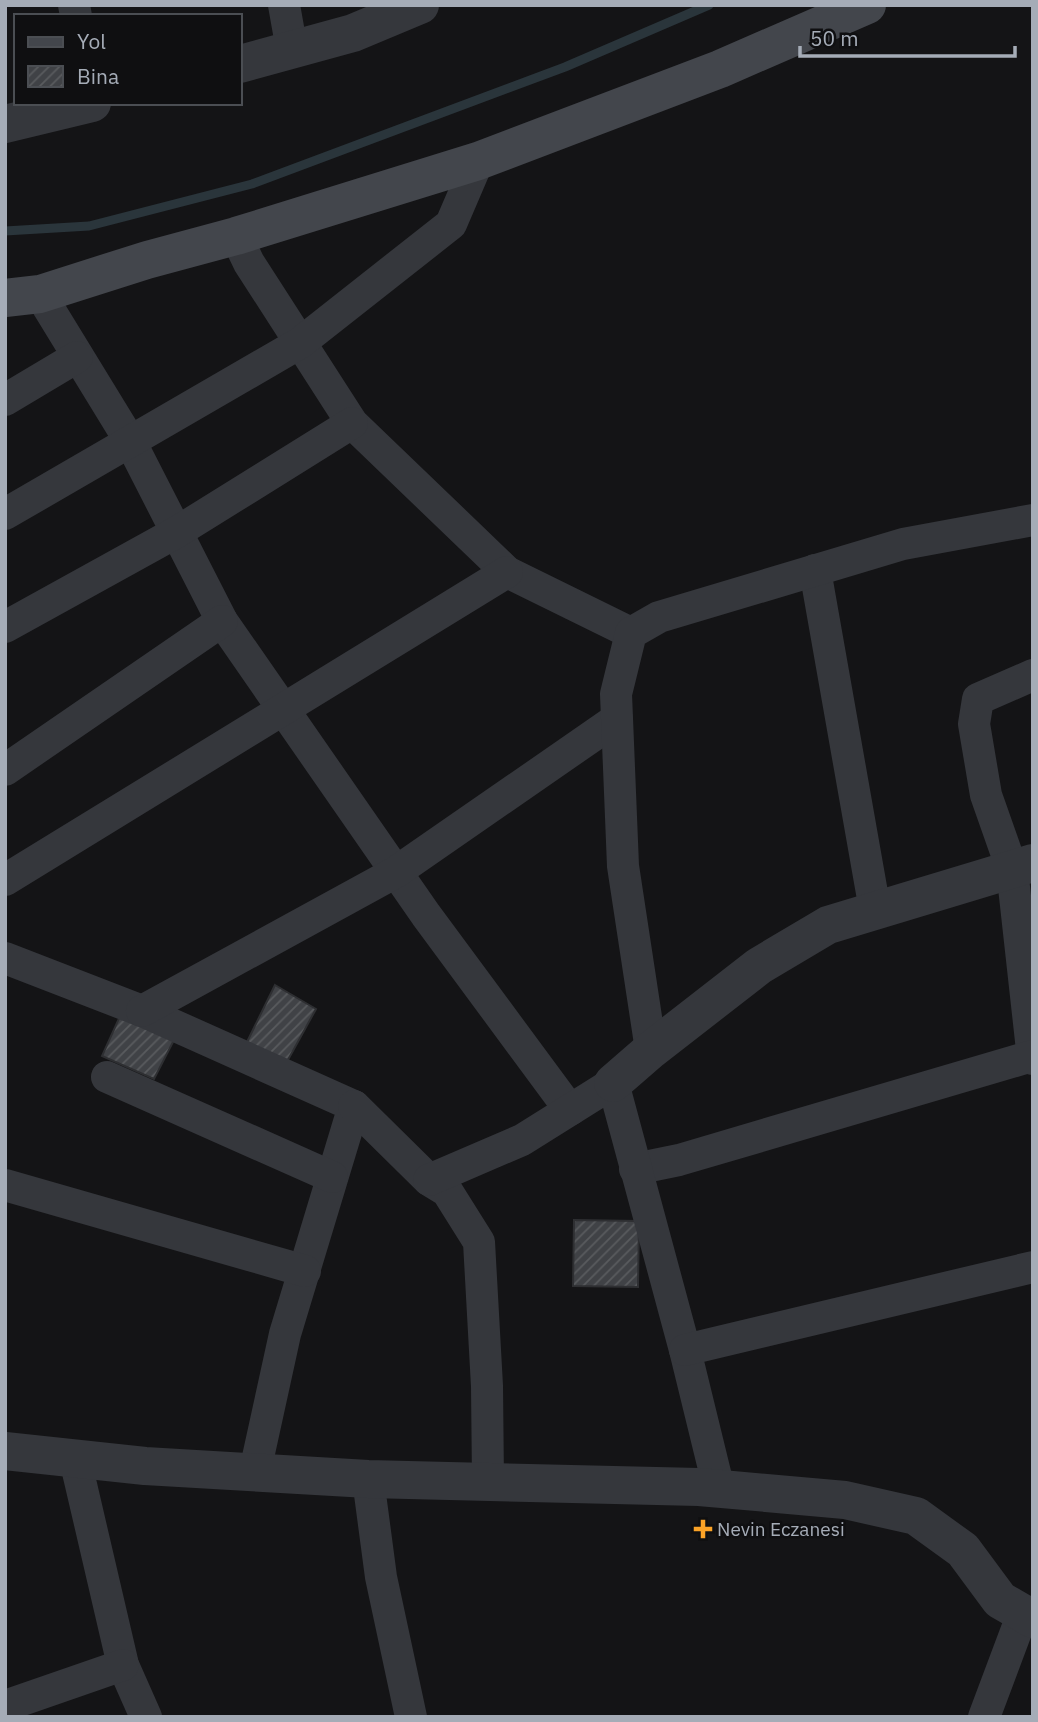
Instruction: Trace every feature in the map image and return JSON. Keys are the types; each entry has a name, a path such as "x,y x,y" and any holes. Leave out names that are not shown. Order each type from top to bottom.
{"main road":[{"path":"22,296 236,236 478,161 720,69 867,5"}],"street":[{"path":"284,5 292,50"},
{"path":"242,63 353,33 381,13 420,5"},
{"path":"5,124 84,105"},
{"path":"5,514 300,343 451,224 478,161"},
{"path":"236,236 248,262 352,423 508,572 631,634"},
{"path":"22,296 77,357 131,441 222,621 396,872 570,1110"},
{"path":"5,400 77,357"},
{"path":"5,627 177,532 352,423"},
{"path":"651,1050 623,866 617,694 631,634 659,617 903,544 1033,520"},
{"path":"815,570 875,910"},
{"path":"5,880 508,572"},
{"path":"5,770 222,621"},
{"path":"635,1169 679,1160 1032,1057 1022,866 985,796 974,724 978,699 1033,675"},
{"path":"142,1011 396,872 617,719"},
{"path":"429,1181 522,1140 613,1083 759,966 828,925 1022,866"},
{"path":"5,958 142,1011 354,1106 429,1181 447,1191 479,1241 487,1386 488,1482"},
{"path":"107,1077 332,1177"},
{"path":"613,1083 685,1350 719,1489"},
{"path":"255,1472 285,1334 354,1106"},
{"path":"5,1185 304,1271"},
{"path":"685,1350 1033,1267"},
{"path":"5,1451 145,1466 368,1479 719,1489 845,1500 916,1516 963,1550 1000,1600 1028,1616 985,1717"},
{"path":"75,1459 123,1665 146,1717"},
{"path":"368,1479 382,1577 411,1717"},
{"path":"5,1706 123,1665"}],"building":[{"path":"275,985 316,1009 283,1069 244,1048"},
{"path":"121,1014 174,1040 154,1079 102,1056"},
{"path":"574,1220 639,1221 638,1287 573,1286"}],"waterway":[{"path":"5,231 89,226 252,184 565,67 709,5"}],"place":[{"name":"Nevin Eczanesi","path":"703,1529"}]}
